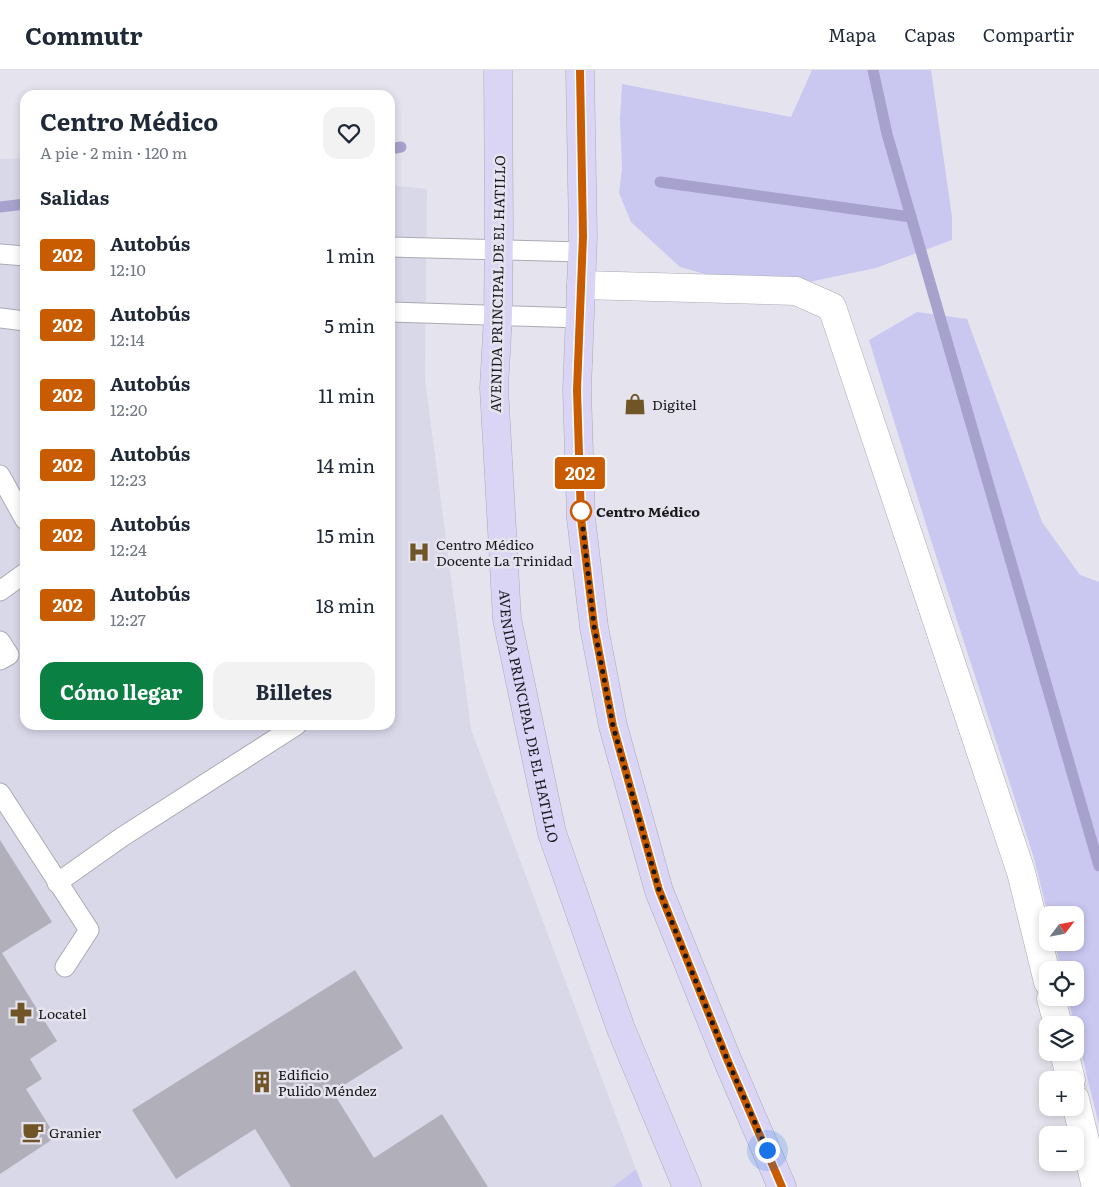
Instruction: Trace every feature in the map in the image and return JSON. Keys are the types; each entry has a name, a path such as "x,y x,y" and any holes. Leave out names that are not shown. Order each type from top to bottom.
{"main road":[{"name":"AVENIDA PRINCIPAL DE EL HATILLO","path":"498,70 499,250 494,388 507,619 552,832 621,1029 687,1187"},
{"path":"580,70 582,252 577,390 581,518 594,626 613,726 659,890 727,1059 782,1187"}],"street":[{"path":"581,300 796,308 832,307 1021,872 1043,961"},
{"path":"1079,1116 1096,1187"}],"lane":[{"path":"395,247 582,252"},
{"path":"0,254 20,256"},
{"path":"395,312 498,316 581,300"},
{"path":"0,318 20,320"},
{"path":"0,474 20,511"},
{"path":"0,591 20,577"},
{"path":"0,641 9,655 0,660"},
{"path":"57,883 122,837 289,730"},
{"path":"0,792 89,930 65,967"}],"shaded area":[{"path":"812,70 931,70 952,217 952,240 876,268 804,283 712,276 680,267 631,222 619,193 622,169 620,120 622,84 791,117"},
{"name":"Centro Médico Docente La Trinidad","path":"20,158 20,730 395,730 395,186 427,189 425,379 471,729 636,1169 613,1187 0,1187 0,159"},
{"path":"917,312 967,319 1042,522 1080,575 1099,582 1099,1125 1083,1061 1084,1016 1072,1016 1070,1006 1084,1006 1084,961 1059,961 1057,951 1084,951 1084,906 1046,906 1034,858 929,534 869,340"},
{"path":"636,1169 643,1187 613,1187"}],"building":[{"path":"0,840 52,922 2,953 57,1041 30,1059 42,1079 26,1089 56,1137 0,1174"},
{"name":"Edificio Pulido Méndez","path":"355,970 403,1048 333,1092 374,1158 442,1114 488,1187 291,1187 255,1129 176,1179 132,1110"}],"waterway":[{"path":"873,70 887,134 1099,866"},
{"path":"395,148 401,147"},
{"path":"660,182 911,217"},
{"path":"0,207 20,205"}],"bus line":[{"name":"202","path":"580,70 583,236 577,390 581,518 594,626 613,726 659,890 727,1059 782,1187"}],"place":[{"name":"Digitel","path":"635,404"},
{"name":"Centro Médico","path":"581,511"},
{"name":"Centro Médico Docente La Trinidad","path":"419,552"},
{"name":"Locatel","path":"21,1013"},
{"name":"Edificio Pulido Méndez","path":"262,1082"},
{"name":"Granier","path":"33,1132"}],"route":[{"path":"581,511 594,626 613,726 659,890 727,1059 767,1150"}]}
